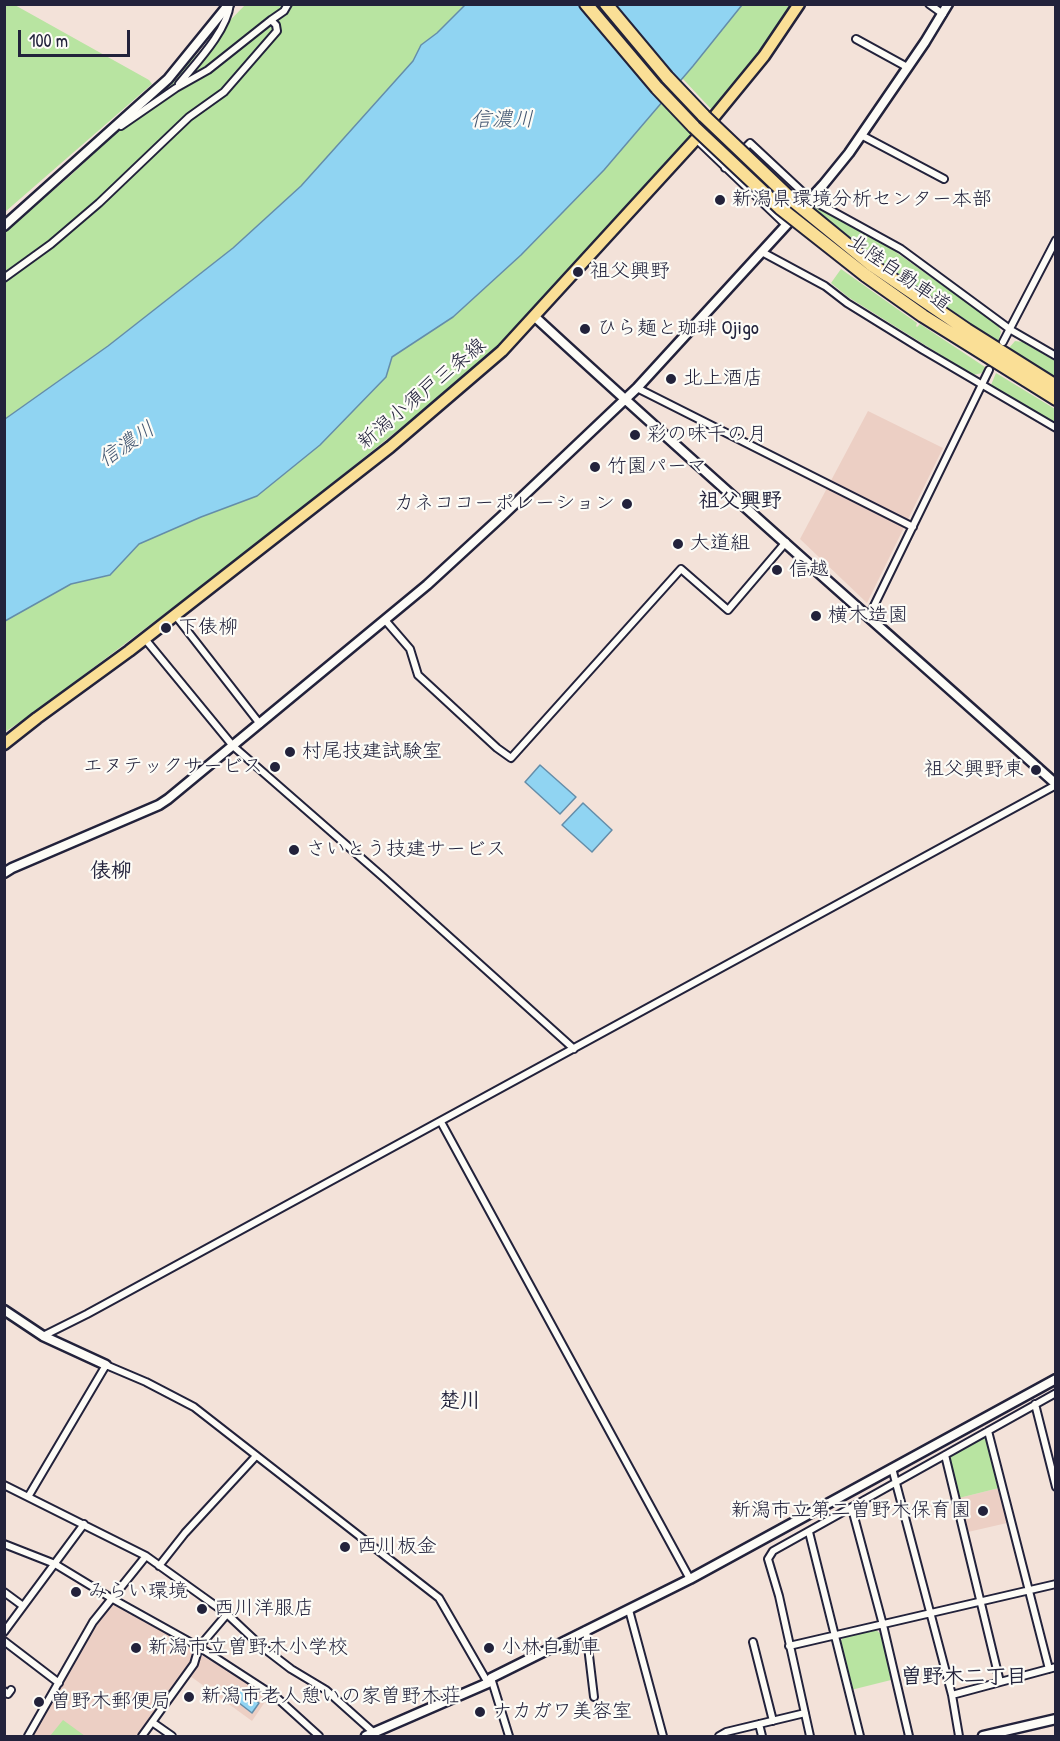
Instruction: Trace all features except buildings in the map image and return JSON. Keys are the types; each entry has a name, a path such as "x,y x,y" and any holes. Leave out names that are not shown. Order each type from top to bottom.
{"highway":[{"name":"北陸自動車道","path":"586,4 657,88 723,155 780,208 868,270 1056,386"},
{"name":"北陸自動車道","path":"606,4 667,77 740,152 868,270 923,316 1056,399"}],"main road":[{"name":"新潟小須戸三条線","path":"4,744 145,639 390,447 502,351 696,139 764,56 799,4"}],"street":[{"path":"176,88 206,51 229,16 230,4"},
{"path":"4,226 168,79 230,4"},
{"path":"108,134 176,88 208,70 284,11 288,4"},
{"path":"929,4 943,14"},
{"path":"4,873 159,805 427,585 637,388 837,169 948,4"},
{"path":"4,278 67,231 189,117 224,92 277,31 276,25 271,20"},
{"path":"856,39 907,67"},
{"path":"861,135 944,179"},
{"path":"696,139 786,225"},
{"path":"725,168 750,143 810,199 901,249 1011,330 1056,356"},
{"path":"1003,342 1056,240"},
{"path":"762,252 825,286 847,303 1056,428"},
{"path":"43,1336 441,1122 1056,784 534,316"},
{"path":"869,616 989,370"},
{"path":"637,388 913,527"},
{"path":"385,620 410,649 418,675 497,748 511,758 681,570 728,610 786,542"},
{"path":"175,615 260,724"},
{"path":"145,639 233,746 574,1049"},
{"path":"441,1122 690,1579"},
{"path":"4,1310 43,1336 146,1382 194,1407 439,1598 490,1681 509,1737"},
{"path":"28,1497 106,1365"},
{"path":"4,1485 146,1556 227,1614 261,1646 291,1669 326,1690 371,1735 490,1681 586,1630 690,1579 1056,1379"},
{"path":"810,1737 779,1596 768,1559 773,1551 1056,1394"},
{"path":"1035,1404 1056,1487"},
{"path":"952,1695 1052,1668 1028,1591 988,1431"},
{"path":"1047,1451 1056,1447"},
{"path":"945,1455 1000,1682"},
{"path":"159,1566 185,1533 256,1456"},
{"path":"892,1468 952,1695 960,1737"},
{"path":"852,1509 883,1625 909,1737"},
{"path":"4,1632 84,1524"},
{"path":"809,1532 860,1737"},
{"path":"4,1544 55,1564 198,1647 276,1697 319,1737"},
{"path":"28,1737 93,1622 146,1556"},
{"path":"789,1646 1056,1584"},
{"path":"4,1592 23,1606"},
{"path":"629,1610 663,1737"},
{"path":"142,1737 194,1664 198,1647 227,1614"},
{"path":"586,1630 594,1698"},
{"path":"4,1641 59,1683"},
{"path":"753,1642 773,1721"},
{"path":"719,1737 726,1732 805,1713"},
{"path":"983,1737 1056,1719"},
{"path":"152,1722 172,1737"},
{"path":"759,1724 762,1737"}],"shaded area":[{"path":"868,411 943,448 867,603 800,539"},
{"name":"新潟市立第二曽野木保育園","path":"999,1488 1007,1523 968,1532 959,1498"},
{"name":"新潟市立曽野木小学校","path":"112,1601 269,1696 252,1721 186,1673 138,1736 31,1736"}],"green space":[{"path":"13,4 149,80 152,84 5,212 4,5"},
{"path":"245,5 465,5 437,33 421,45 411,64 301,186 233,248 108,346 5,419 5,232 70,176 165,87"},
{"path":"742,5 792,5 712,110 682,78"},
{"path":"662,102 693,135 495,348 449,389 253,547 5,732 5,621 71,584 107,576 139,544 257,496 320,445 386,377 392,357 453,317 521,255 604,170"},
{"path":"815,206 893,250 998,325 1001,332 998,342 886,265 813,208"},
{"path":"841,269 917,323 917,327 920,324 985,367 982,373 973,375 848,297 831,283"},
{"path":"1015,341 1023,342 1055,361 1055,377 1009,348"},
{"path":"996,373 1055,409 1055,424 991,385"},
{"path":"983,1437 987,1439 999,1488 959,1498 949,1459 951,1455"},
{"path":"876,1630 882,1635 891,1680 851,1690 840,1642 843,1638"},
{"path":"63,1720 85,1736 50,1736"}],"water":[{"name":"信濃川","path":"465,5 742,5 604,170 521,255 453,317 392,357 386,377 320,445 257,496 139,544 110,575 71,584 5,621 5,419 108,346 233,248 301,186 413,61 421,45 437,33"},
{"path":"540,765 576,797 560,814 525,782"},
{"path":"583,803 612,830 592,852 562,825"},
{"path":"237,1686 259,1703 252,1713 230,1696"}],"place":[{"name":"新潟県環境分析センター本部","path":"720,200"},
{"name":"祖父興野","path":"578,272"},
{"name":"ひら麺と珈琲 Ojigo","path":"585,329"},
{"name":"北上酒店","path":"671,379"},
{"name":"彩の味千の月","path":"635,435"},
{"name":"竹園パーマ","path":"595,467"},
{"name":"カネココーポレーション","path":"627,504"},
{"name":"大道組","path":"678,544"},
{"name":"信越","path":"777,570"},
{"name":"横木造園","path":"816,616"},
{"name":"下俵柳","path":"166,628"},
{"name":"村尾技建試験室","path":"290,752"},
{"name":"エヌテックサービス","path":"275,767"},
{"name":"祖父興野東","path":"1036,770"},
{"name":"さいとう技建サービス","path":"294,850"},
{"name":"新潟市立第二曽野木保育園","path":"983,1511"},
{"name":"西川板金","path":"345,1547"},
{"name":"みらい環境","path":"76,1592"},
{"name":"西川洋服店","path":"202,1609"},
{"name":"新潟市立曽野木小学校","path":"136,1648"},
{"name":"小林自動車","path":"489,1648"},
{"name":"新潟市老人憩いの家曽野木荘","path":"189,1697"},
{"name":"曽野木郵便局","path":"39,1702"},
{"name":"ナカガワ美容室","path":"480,1712"}],"district":[{"name":"祖父興野","path":"740,501"},
{"name":"俵柳","path":"111,871"},
{"name":"楚川","path":"460,1401"},
{"name":"曽野木二丁目","path":"964,1677"}]}
